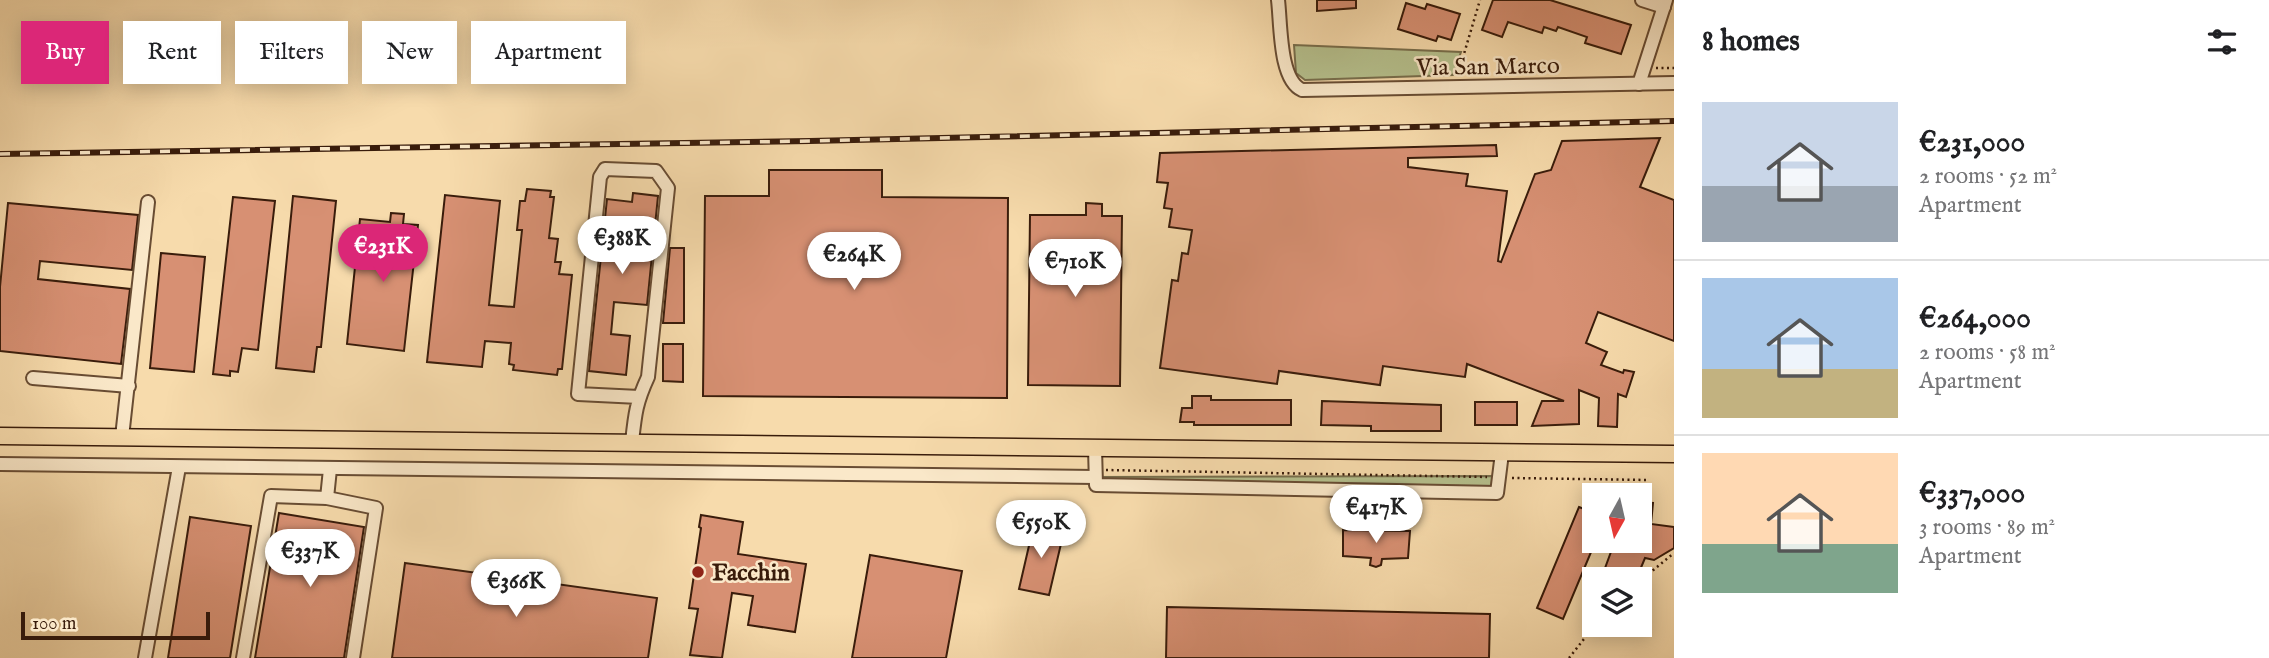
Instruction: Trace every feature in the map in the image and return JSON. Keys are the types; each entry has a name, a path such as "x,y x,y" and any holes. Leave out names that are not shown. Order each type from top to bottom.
{"main road":[{"path":"0,436 1674,454"}],"street":[{"name":"Via San Marco","path":"1278,0 1286,74 1293,86 1302,90 1674,83"},
{"path":"1639,84 1665,4 1642,0"},
{"path":"632,443 636,405 648,377 668,188 656,171 605,169 600,177 578,394 639,397"},
{"path":"122,437 148,202"},
{"path":"33,378 129,386"},
{"path":"1095,448 1096,485 1497,493 1502,453"},
{"path":"0,464 1095,477"},
{"path":"145,658 179,467"},
{"path":"327,498 330,469"},
{"path":"243,658 271,496 327,498 376,508 353,658"}],"path":[{"path":"1454,88 1480,0"},
{"path":"1654,69 1674,68"},
{"path":"1652,571 1674,553"},
{"path":"1569,658 1586,637"}],"green space":[{"path":"1294,45 1461,52 1453,75 1305,80 1296,73"},
{"path":"1499,476 1497,493 1096,485 1095,477"}],"building":[{"path":"1317,0 1356,0 1356,8 1317,11"},
{"path":"1493,0 1550,0 1631,25 1621,54 1585,43 1587,37 1558,27 1556,31 1544,27 1542,33 1508,22 1502,37 1482,30"},
{"path":"1406,3 1425,9 1427,4 1460,14 1451,40 1438,36 1436,41 1398,29"},
{"path":"1660,138 1640,187 1674,200 1674,341 1598,312 1586,343 1607,352 1601,365 1623,373 1624,370 1634,372 1626,397 1618,394 1617,427 1598,426 1599,398 1579,390 1579,424 1532,426 1542,401 1564,401 1467,364 1465,377 1383,366 1380,385 1279,371 1277,384 1160,368 1172,280 1178,281 1182,253 1188,254 1192,230 1169,227 1172,209 1164,208 1168,183 1157,182 1160,153 1496,145 1497,156 1408,158 1408,167 1468,174 1466,186 1507,191 1498,261 1501,262 1535,174 1551,170 1562,141"},
{"path":"769,170 882,170 882,197 1008,198 1007,398 703,396 705,196 769,196"},
{"path":"527,189 551,191 550,197 554,197 549,238 558,239 555,262 561,262 559,274 572,275 562,369 558,369 557,375 513,370 514,365 509,364 511,343 485,341 482,367 427,362 445,195 500,201 489,305 514,307 522,230 517,230 520,201 525,201"},
{"path":"633,193 658,196 647,305 614,302 611,334 630,336 626,375 589,371 607,199 632,202"},
{"path":"293,196 336,201 321,347 317,347 314,372 276,368"},
{"path":"233,197 275,201 258,350 242,348 238,372 230,371 230,376 213,374"},
{"path":"8,203 138,215 132,270 40,261 38,279 130,289 121,364 0,351 0,287"},
{"path":"1086,203 1102,204 1102,216 1122,216 1120,386 1028,385 1030,215 1086,215"},
{"path":"391,213 404,214 403,224 418,225 404,351 347,344 360,219 390,222"},
{"path":"670,248 684,248 684,323 663,323"},
{"path":"161,253 205,257 194,372 150,368"},
{"path":"663,344 683,344 683,382 663,381"},
{"path":"1192,396 1211,396 1211,400 1291,400 1291,425 1194,425 1194,422 1180,422 1182,408 1192,408"},
{"path":"1322,401 1441,405 1441,431 1371,431 1371,426 1321,425"},
{"path":"1475,402 1517,402 1517,425 1475,425"},
{"path":"1579,507 1582,508 1582,553 1591,553 1585,567 1582,567 1582,574 1563,619 1537,608"},
{"path":"279,513 364,527 344,658 255,658"},
{"path":"701,515 743,522 738,554 806,564 795,632 748,625 753,596 732,593 722,658 690,655 698,609 689,608"},
{"path":"190,517 251,526 230,658 168,658"},
{"path":"1034,524 1064,531 1049,595 1019,589"},
{"path":"1652,524 1674,527 1674,548 1654,560 1645,558 1641,567 1605,567 1611,553 1652,553"},
{"path":"1343,530 1410,531 1408,558 1382,559 1381,565 1376,567 1370,565 1371,558 1343,556"},
{"path":"870,555 962,571 946,658 852,658"},
{"path":"405,563 657,598 648,658 392,658"},
{"path":"1167,607 1490,614 1489,658 1166,658"}],"railway":[{"path":"0,154 810,141 1674,121"}],"place":[{"name":"Facchin","path":"698,572"}]}
